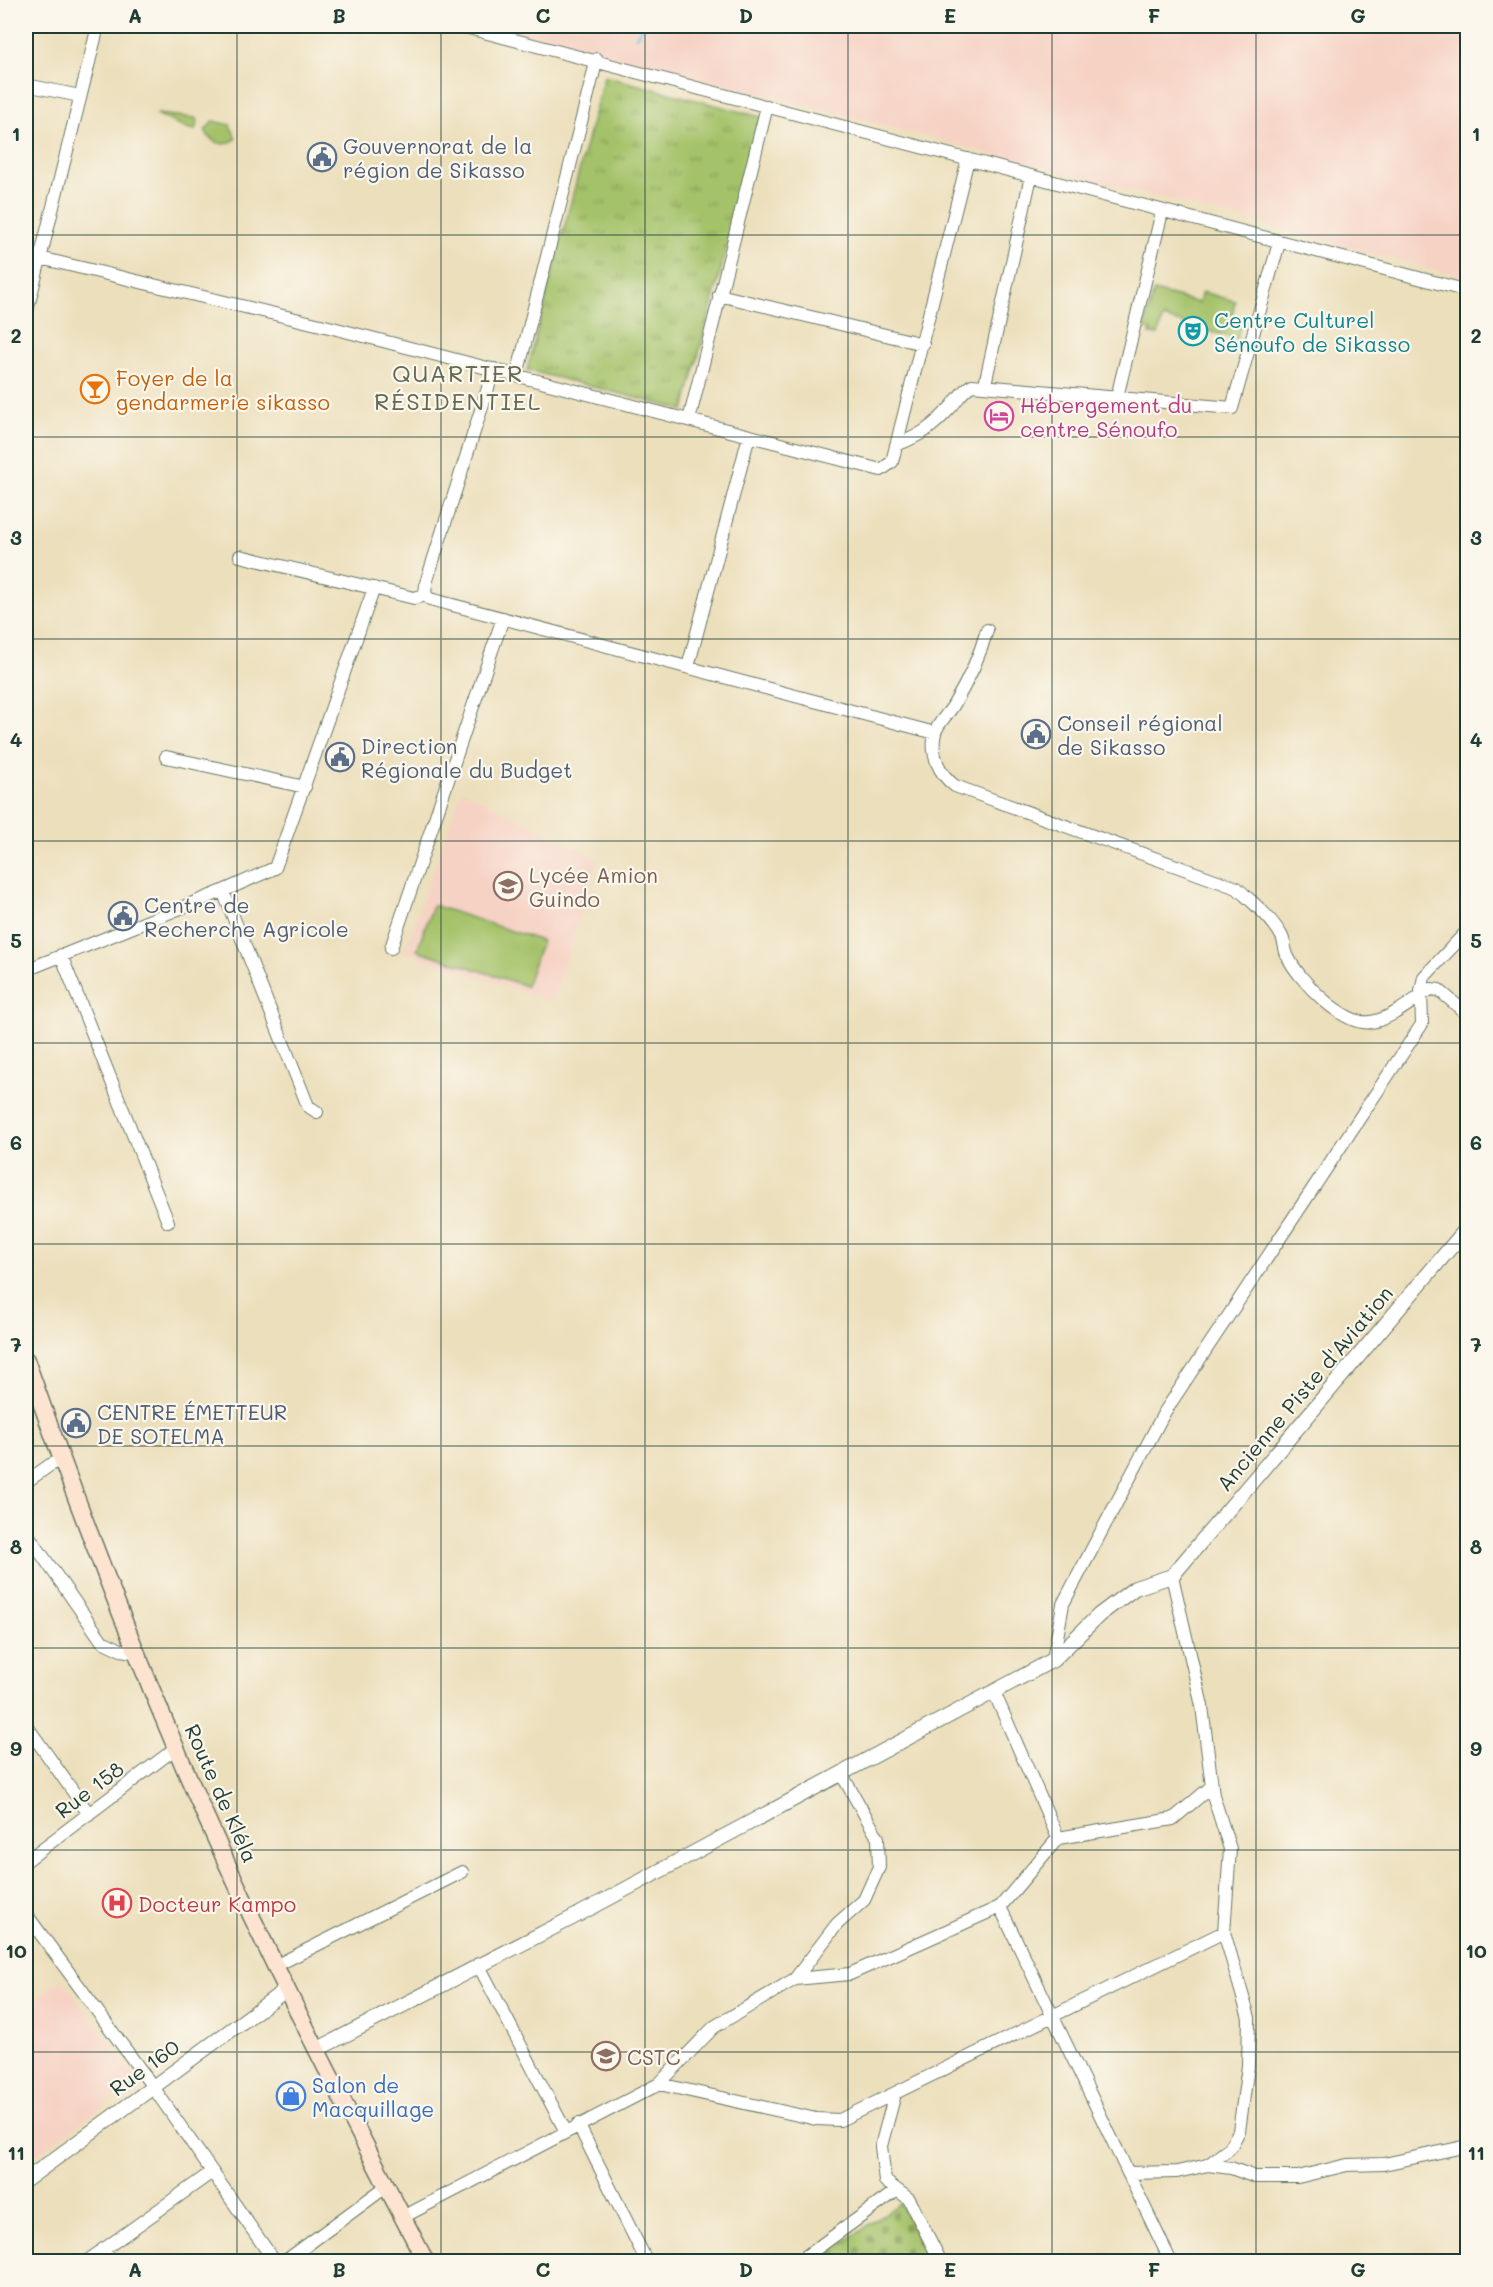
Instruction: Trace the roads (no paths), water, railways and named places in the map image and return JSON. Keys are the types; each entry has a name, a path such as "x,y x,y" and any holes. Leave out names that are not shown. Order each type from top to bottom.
{"main road":[{"name":"Route de Kléla","path":"26,1362 62,1460 176,1748 275,1966 426,2262"}],"street":[{"path":"26,315 98,26"},
{"path":"461,26 597,59 1162,212 1467,291"},
{"path":"517,375 597,59"},
{"path":"26,85 80,96"},
{"path":"689,420 767,106"},
{"path":"40,258 494,369 876,470 889,466 896,445 968,159"},
{"path":"985,384 1031,176"},
{"path":"1117,397 1162,212"},
{"path":"896,445 923,434 951,407 963,390 972,385 985,384 1232,408 1279,243"},
{"path":"719,295 923,344"},
{"path":"425,595 426,582 494,369"},
{"path":"688,667 749,436"},
{"path":"240,556 414,597 425,595 430,599 935,733"},
{"path":"26,970 223,891 275,867 374,588"},
{"path":"391,948 503,618"},
{"path":"987,630 983,644 954,705 935,733 938,770 955,786 1237,888 1261,909 1282,936 1288,957 1316,997 1347,1016 1369,1023 1393,1013 1431,989 1439,990 1467,1015"},
{"path":"166,757 305,787"},
{"path":"223,891 308,1106 317,1112"},
{"path":"1053,1660 1063,1604 1164,1413 1422,1024 1421,995 1424,977 1467,930"},
{"path":"61,956 168,1222"},
{"name":"Ancienne Piste d'Aviation","path":"1172,1576 1467,1227"},
{"path":"26,1482 50,1465 62,1460"},
{"path":"26,1532 102,1641 121,1650 139,1653"},
{"path":"318,2049 478,1964 572,1918 1053,1660 1099,1615 1135,1588 1172,1576 1202,1706 1212,1786 1230,1849 1224,1932 1248,2018 1248,2066 1239,2131 1230,2148 1208,2165"},
{"path":"994,1692 1058,1838"},
{"path":"28,1732 89,1814"},
{"name":"Rue 158","path":"26,1861 176,1748"},
{"path":"403,2217 565,2130 659,2084 714,2026 795,1979 837,1924 864,1900 879,1868 878,1838 842,1773"},
{"path":"795,1979 850,1974 1000,1907 1058,1838 1173,1819 1212,1786"},
{"path":"275,1966 462,1872"},
{"path":"1000,1907 1171,2262"},
{"path":"26,1914 153,2087 275,2262"},
{"path":"659,2084 816,2119 840,2120 1224,1932"},
{"path":"478,1964 565,2130"},
{"name":"Rue 160","path":"26,2180 287,1989"},
{"path":"895,2094 880,2146 885,2181 909,2199 941,2262"},
{"path":"578,2124 647,2262"},
{"path":"1128,2173 1177,2172 1208,2165 1231,2168 1255,2177 1298,2177 1347,2164 1384,2164 1467,2146"},
{"path":"86,2262 212,2172"},
{"path":"284,2262 387,2186"},
{"path":"798,2262 896,2191"},
{"path":"103,2249 112,2262"}],"waterway":[{"path":"636,37 642,26"}],"place":[{"name":"Gouvernorat de la région de Sikasso","path":"322,157"},
{"name":"Centre Culturel Sénoufo de Sikasso","path":"1193,331"},
{"name":"Foyer de la gendarmerie sikasso","path":"95,389"},
{"name":"Hébergement du centre Sénoufo","path":"999,416"},
{"name":"Conseil régional de Sikasso","path":"1036,734"},
{"name":"Direction Régionale du Budget","path":"340,757"},
{"name":"Lycée Amion Guindo","path":"508,886"},
{"name":"Centre de Recherche Agricole","path":"123,916"},
{"name":"CENTRE ÉMETTEUR DE SOTELMA","path":"76,1423"},
{"name":"Docteur Kampo","path":"117,1903"},
{"name":"CSTC","path":"606,2056"},
{"name":"Salon de Macquillage","path":"291,2096"}],"district":[{"name":"QUARTIER RÉSIDENTIEL","path":"458,386"}]}
